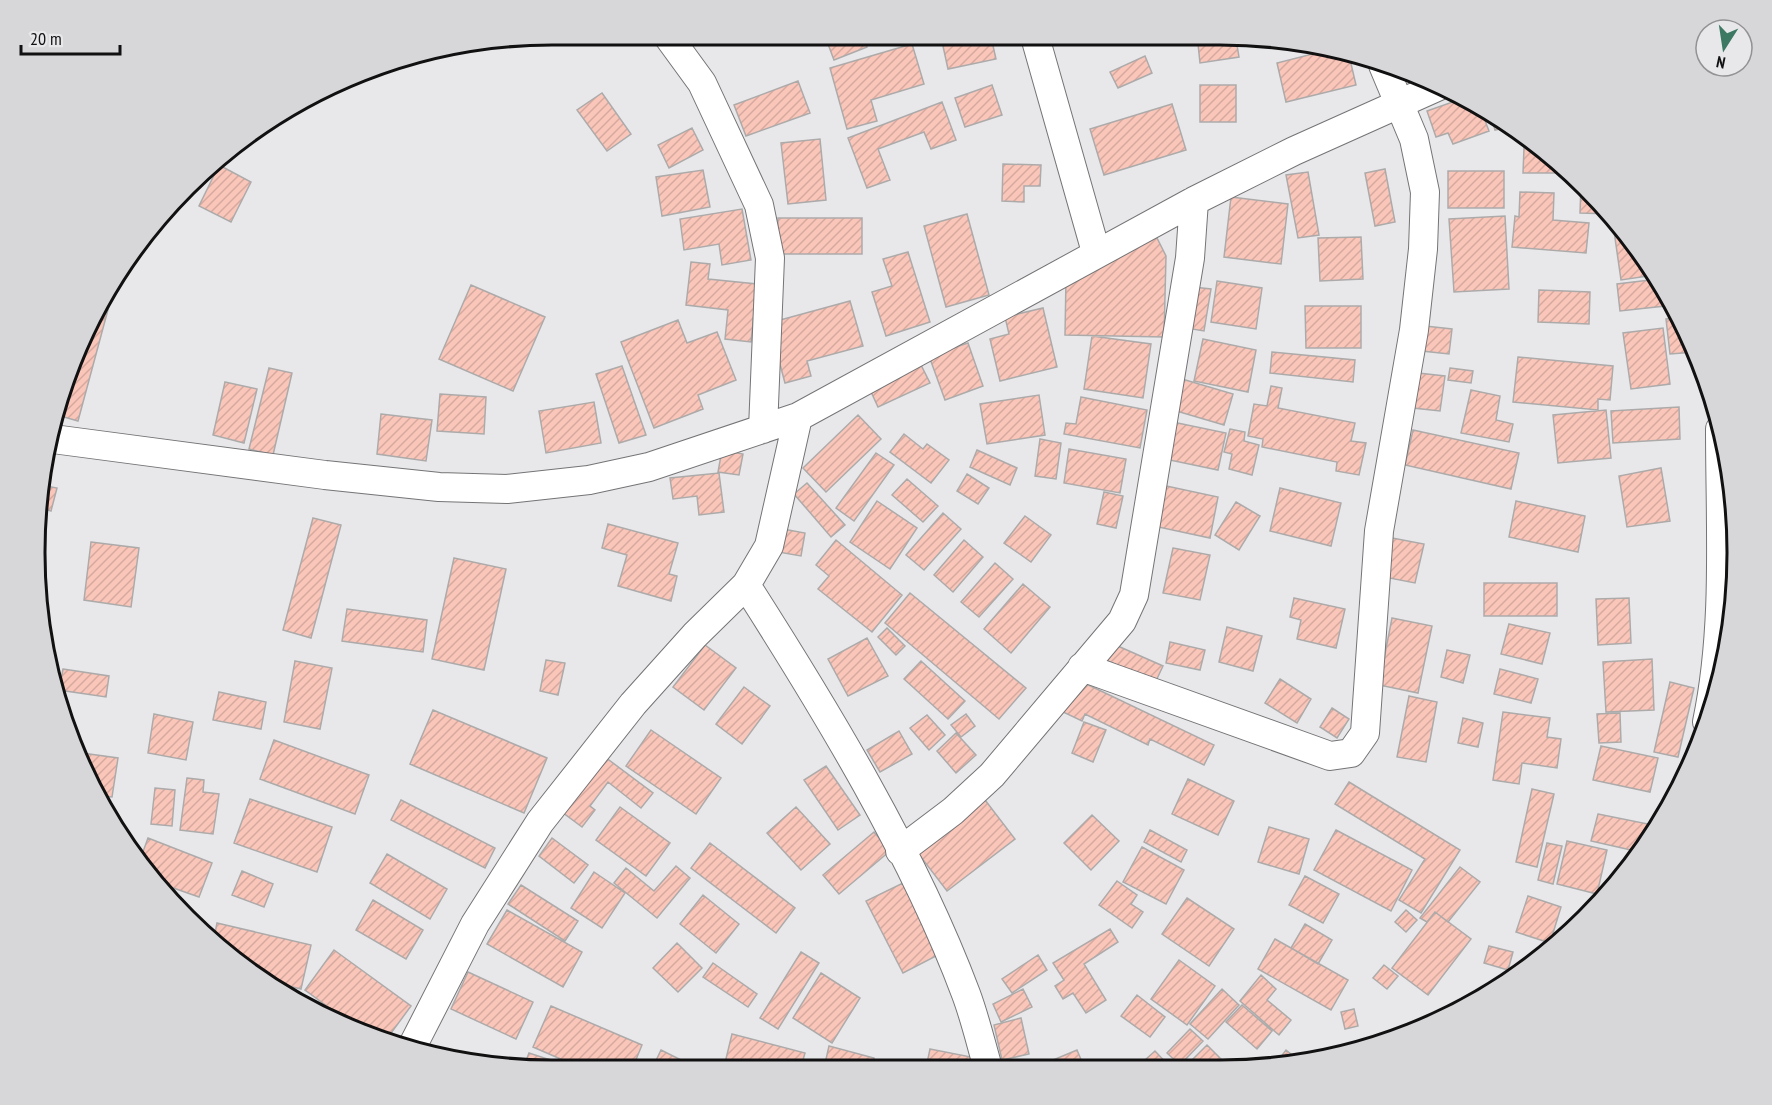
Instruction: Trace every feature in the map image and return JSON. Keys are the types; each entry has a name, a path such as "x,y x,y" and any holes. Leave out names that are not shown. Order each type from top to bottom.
{"street":[{"path":"674,45 702,83 759,205 770,258 763,429"},
{"path":"1037,45 1096,252"},
{"path":"1082,667 1330,756 1351,753 1365,733 1379,531 1414,330 1423,249 1425,192 1414,139 1398,107 1386,73"},
{"path":"58,440 325,475 439,487 507,489 589,480 649,467 798,417 962,329 1096,252 1194,201 1294,152 1430,91"},
{"path":"900,850 953,811 992,775 1122,621 1134,595 1189,267 1194,201"},
{"path":"415,1041 475,924 540,822 633,704 695,635 746,585 769,546 798,417"},
{"path":"1716,655 1720,607 1720,470"},
{"path":"746,585 794,659 900,850 966,994 986,1060"}],"building":[{"path":"828,45 866,45 867,47 834,60"},
{"path":"912,45 924,84 871,100 877,121 847,129 830,68"},
{"path":"943,45 993,45 996,59 948,69"},
{"path":"1198,45 1237,46 1239,57 1200,63"},
{"path":"1313,54 1351,62 1356,85 1286,102 1277,63"},
{"path":"1145,56 1152,73 1118,88 1110,72"},
{"path":"798,81 810,113 746,136 734,105"},
{"path":"992,85 1002,115 965,127 955,98"},
{"path":"1200,85 1236,85 1236,122 1200,122"},
{"path":"602,93 631,134 607,151 577,110"},
{"path":"942,102 956,140 931,149 924,132 878,149 890,180 867,188 848,138"},
{"path":"1453,102 1485,121 1489,131 1453,144 1448,133 1436,137 1427,111"},
{"path":"1172,104 1186,150 1104,175 1090,129"},
{"path":"692,128 703,150 669,168 658,145"},
{"path":"820,139 826,200 788,204 781,143"},
{"path":"1525,148 1556,173 1523,173"},
{"path":"1003,164 1041,165 1040,186 1024,186 1024,202 1002,201"},
{"path":"223,167 251,182 231,222 199,206 214,174"},
{"path":"1385,169 1395,222 1375,226 1365,173"},
{"path":"703,170 710,207 662,216 656,177"},
{"path":"1448,171 1504,171 1504,208 1448,208"},
{"path":"1308,172 1319,235 1298,238 1286,175"},
{"path":"1520,192 1554,193 1553,220 1589,223 1586,253 1512,247 1515,216 1519,217"},
{"path":"1231,197 1288,204 1281,264 1224,257"},
{"path":"1581,197 1597,214 1580,213"},
{"path":"742,209 751,260 722,265 719,244 684,250 680,219"},
{"path":"967,214 989,295 946,307 924,226"},
{"path":"1505,216 1509,289 1454,292 1449,219"},
{"path":"778,218 862,218 862,254 777,254"},
{"path":"1155,234 1166,256 1164,337 1065,335 1066,278"},
{"path":"1615,235 1645,277 1621,280"},
{"path":"1361,237 1363,279 1320,281 1318,238"},
{"path":"908,252 930,322 886,336 872,292 892,286 883,259"},
{"path":"691,262 710,264 708,279 757,284 751,342 725,339 728,310 686,305"},
{"path":"1647,280 1663,306 1620,311 1617,284"},
{"path":"1217,281 1262,288 1256,329 1211,322"},
{"path":"471,285 545,317 513,391 439,359"},
{"path":"1193,287 1211,289 1204,331 1186,328"},
{"path":"1539,290 1590,292 1589,324 1538,322"},
{"path":"850,301 863,346 807,361 811,376 785,383 769,323"},
{"path":"109,306 78,421 63,417 84,358"},
{"path":"1305,306 1361,306 1361,348 1306,348"},
{"path":"1043,308 1057,367 1000,381 990,339 1009,334 1005,317"},
{"path":"1666,319 1670,319 1686,353 1670,354"},
{"path":"678,320 687,343 717,332 736,380 698,395 703,409 654,428 621,342"},
{"path":"1425,326 1452,329 1449,354 1422,351"},
{"path":"1663,328 1670,384 1631,389 1623,333"},
{"path":"1092,336 1151,344 1143,398 1084,389"},
{"path":"1203,339 1256,350 1248,392 1194,381"},
{"path":"968,343 983,386 945,400 929,356"},
{"path":"1272,352 1355,360 1353,382 1270,373"},
{"path":"1518,357 1613,366 1610,400 1598,399 1598,410 1513,402"},
{"path":"918,359 930,383 878,407 867,383"},
{"path":"622,366 646,435 619,443 596,374"},
{"path":"269,368 292,373 273,455 249,449"},
{"path":"1450,368 1473,371 1471,383 1448,380"},
{"path":"1418,373 1445,376 1440,411 1413,408"},
{"path":"1182,379 1233,394 1224,425 1173,410"},
{"path":"225,382 257,389 244,443 213,435"},
{"path":"1271,386 1282,388 1278,408 1355,423 1351,441 1366,443 1359,475 1336,471 1337,462 1262,447 1263,439 1248,436 1254,404 1267,406"},
{"path":"1471,390 1500,396 1496,420 1513,424 1509,442 1461,433"},
{"path":"440,394 486,397 484,434 437,431"},
{"path":"1039,395 1045,435 987,444 980,404"},
{"path":"1081,397 1147,410 1140,448 1064,434 1066,423 1076,424"},
{"path":"594,402 601,443 546,453 539,411"},
{"path":"1679,407 1680,439 1613,443 1611,411"},
{"path":"1606,410 1611,458 1558,463 1553,415"},
{"path":"381,414 432,420 426,461 377,454"},
{"path":"858,415 881,439 826,492 803,468"},
{"path":"1168,421 1226,433 1218,470 1160,458"},
{"path":"1230,429 1245,432 1244,441 1259,445 1252,475 1229,469 1232,454 1224,452"},
{"path":"1413,430 1519,453 1511,489 1405,465"},
{"path":"904,434 923,449 927,444 949,460 931,483 890,452"},
{"path":"1040,439 1061,443 1056,479 1035,476"},
{"path":"1069,449 1126,459 1120,493 1064,483"},
{"path":"722,450 743,454 739,475 718,472"},
{"path":"977,450 1017,468 1010,485 970,467"},
{"path":"876,453 894,465 854,521 836,508"},
{"path":"1661,468 1670,521 1627,527 1619,476"},
{"path":"719,473 724,512 699,515 697,496 673,499 670,478"},
{"path":"967,474 989,488 978,504 957,491"},
{"path":"907,479 938,506 923,522 892,495"},
{"path":"807,483 845,525 831,537 794,494"},
{"path":"1157,484 1218,497 1210,538 1149,525"},
{"path":"49,487 57,488 51,511 47,510"},
{"path":"1280,488 1341,503 1331,546 1270,531"},
{"path":"1104,492 1123,496 1116,528 1097,524"},
{"path":"877,501 917,528 890,569 850,542"},
{"path":"1516,501 1585,516 1578,552 1509,537"},
{"path":"1236,502 1260,516 1239,550 1215,535"},
{"path":"943,513 961,529 924,570 906,555"},
{"path":"1025,516 1051,535 1031,562 1004,543"},
{"path":"313,518 341,525 311,638 283,630"},
{"path":"608,524 678,543 669,574 677,576 671,601 618,586 627,555 602,548"},
{"path":"783,529 805,533 801,556 778,552"},
{"path":"1387,537 1424,544 1415,583 1379,576"},
{"path":"836,540 902,595 872,632 818,589 829,576 816,565"},
{"path":"964,540 983,557 953,592 934,575"},
{"path":"91,542 139,548 131,607 84,600"},
{"path":"1173,548 1210,555 1200,600 1163,593"},
{"path":"454,558 506,569 484,670 432,659"},
{"path":"995,563 1013,579 979,617 961,602"},
{"path":"1484,583 1557,583 1557,616 1484,616"},
{"path":"1023,584 1050,607 1011,653 984,629"},
{"path":"910,593 1026,688 999,719 885,623"},
{"path":"1294,598 1345,609 1336,648 1297,639 1301,620 1290,617"},
{"path":"1629,598 1631,643 1598,645 1596,599"},
{"path":"347,609 427,620 423,652 342,641"},
{"path":"1392,618 1432,626 1418,693 1379,685"},
{"path":"1509,624 1550,633 1542,664 1501,654"},
{"path":"1227,627 1262,636 1253,671 1219,662"},
{"path":"887,628 905,646 896,655 878,637"},
{"path":"867,638 888,676 848,696 828,659"},
{"path":"1170,642 1205,650 1200,670 1166,663"},
{"path":"1111,643 1163,666 1155,683 1104,659"},
{"path":"705,645 736,668 704,710 673,687"},
{"path":"1447,650 1470,655 1463,683 1441,677"},
{"path":"1652,659 1654,710 1606,712 1603,662"},
{"path":"546,660 565,663 558,695 540,691"},
{"path":"295,661 332,668 320,729 284,722"},
{"path":"921,661 965,701 948,719 904,679"},
{"path":"63,669 109,676 106,697 64,691 61,679"},
{"path":"1500,669 1538,679 1531,703 1494,694"},
{"path":"1280,679 1311,699 1297,723 1265,703"},
{"path":"1078,680 1214,745 1204,765 1150,739 1148,745 1085,714 1082,721 1063,712"},
{"path":"1670,682 1694,688 1678,757 1654,752"},
{"path":"744,687 770,706 742,744 716,724"},
{"path":"219,692 266,702 261,729 213,720"},
{"path":"1409,696 1437,702 1426,762 1397,757"},
{"path":"1332,708 1349,719 1337,738 1320,727"},
{"path":"433,710 547,758 524,813 410,764"},
{"path":"1503,712 1550,718 1547,737 1561,739 1557,768 1522,763 1519,784 1493,780"},
{"path":"1620,713 1621,742 1599,743 1597,714"},
{"path":"154,714 193,722 186,760 148,753"},
{"path":"966,714 975,726 961,737 951,725"},
{"path":"927,715 945,735 929,750 910,728"},
{"path":"1463,718 1483,723 1478,747 1458,743"},
{"path":"1084,722 1106,730 1093,762 1072,753"},
{"path":"651,730 721,778 696,814 626,766"},
{"path":"899,731 912,754 880,772 867,750"},
{"path":"956,733 976,755 956,773 937,751"},
{"path":"274,740 369,775 355,814 260,779"},
{"path":"1601,746 1658,758 1650,792 1593,780"},
{"path":"87,754 118,758 112,797 108,797"},
{"path":"605,757 653,793 641,808 608,782 590,806 595,810 582,827 562,812"},
{"path":"826,766 860,815 838,830 804,780"},
{"path":"187,778 204,780 203,792 219,794 213,834 180,830"},
{"path":"1188,779 1234,801 1218,835 1172,814"},
{"path":"1349,782 1460,850 1421,913 1399,900 1425,859 1335,804"},
{"path":"155,788 175,790 172,826 151,824"},
{"path":"1532,789 1554,794 1537,867 1516,862"},
{"path":"982,796 1015,839 947,891 914,848"},
{"path":"250,799 332,827 317,872 234,843"},
{"path":"401,800 495,848 485,868 391,820"},
{"path":"620,807 670,843 646,876 596,840"},
{"path":"796,807 830,844 801,870 767,833"},
{"path":"1598,814 1647,824 1630,850 1591,841"},
{"path":"1092,815 1119,841 1091,870 1064,843"},
{"path":"1269,827 1309,839 1299,874 1258,862"},
{"path":"1150,830 1187,850 1181,862 1144,842"},
{"path":"1336,830 1412,870 1391,911 1314,870"},
{"path":"874,832 890,851 839,894 823,875"},
{"path":"148,838 212,863 199,897 171,887 143,851"},
{"path":"552,838 588,865 574,883 539,856"},
{"path":"1567,841 1607,850 1598,890 1595,893 1557,884"},
{"path":"710,843 795,908 776,933 691,868"},
{"path":"1547,843 1562,846 1553,884 1538,880"},
{"path":"1142,847 1184,870 1166,904 1123,882"},
{"path":"387,854 447,889 430,919 370,883"},
{"path":"676,866 690,878 657,918 614,883 626,868 654,891"},
{"path":"1460,867 1480,882 1448,922 1435,912 1427,922 1420,918"},
{"path":"242,871 273,884 264,907 232,895"},
{"path":"594,872 625,893 602,928 571,908"},
{"path":"1305,876 1339,894 1323,923 1289,905"},
{"path":"1117,881 1137,895 1131,904 1143,912 1132,928 1099,905"},
{"path":"903,883 940,954 903,973 866,901"},
{"path":"521,885 578,921 565,941 508,904"},
{"path":"703,895 739,924 716,953 680,924"},
{"path":"1528,896 1561,907 1552,935 1545,941 1516,932"},
{"path":"1187,898 1234,929 1209,966 1162,934"},
{"path":"373,900 423,930 406,959 356,930"},
{"path":"507,910 582,952 563,987 487,944"},
{"path":"1406,910 1417,920 1406,932 1395,922"},
{"path":"1435,912 1471,939 1428,995 1392,968"},
{"path":"217,923 311,945 301,989 290,986 271,974 215,931"},
{"path":"1305,924 1332,940 1318,964 1291,948"},
{"path":"1110,929 1118,942 1084,964 1106,1000 1086,1013 1073,993 1063,999 1055,986 1064,980 1053,963"},
{"path":"1275,939 1348,980 1331,1010 1258,969"},
{"path":"677,943 702,968 678,992 653,968"},
{"path":"1489,946 1513,952 1507,970 1484,963"},
{"path":"334,950 411,1006 391,1034 332,1010 305,990"},
{"path":"801,952 819,963 778,1029 760,1018"},
{"path":"1038,955 1047,970 1012,993 1002,979"},
{"path":"1179,960 1215,986 1187,1025 1151,999"},
{"path":"713,963 757,994 748,1007 703,977"},
{"path":"1384,965 1398,976 1387,989 1373,978"},
{"path":"468,972 533,1002 516,1039 451,1009"},
{"path":"821,973 860,998 832,1043 793,1018"},
{"path":"1261,975 1276,989 1267,1000 1291,1020 1279,1035 1240,1001"},
{"path":"1023,989 1032,1007 1001,1022 993,1004"},
{"path":"1222,989 1239,1005 1208,1039 1190,1024"},
{"path":"1137,995 1165,1017 1150,1037 1121,1016"},
{"path":"1242,1005 1272,1031 1257,1049 1226,1022"},
{"path":"551,1006 642,1045 636,1060 563,1060 533,1047"},
{"path":"1354,1009 1358,1026 1345,1029 1341,1012"},
{"path":"1021,1018 1029,1054 1002,1060 994,1025"},
{"path":"1190,1029 1203,1041 1185,1060 1175,1060 1167,1053"},
{"path":"732,1034 805,1053 803,1060 726,1060"},
{"path":"1207,1045 1222,1060 1220,1060 1192,1060"},
{"path":"829,1046 874,1058 874,1060 826,1060"},
{"path":"930,1049 971,1057 970,1060 928,1060"},
{"path":"661,1050 681,1060 656,1060"},
{"path":"1077,1050 1081,1060 1053,1060"},
{"path":"1286,1050 1292,1055 1286,1056 1281,1056"},
{"path":"1155,1051 1164,1060 1145,1060"},
{"path":"529,1053 550,1060 527,1059"}]}
